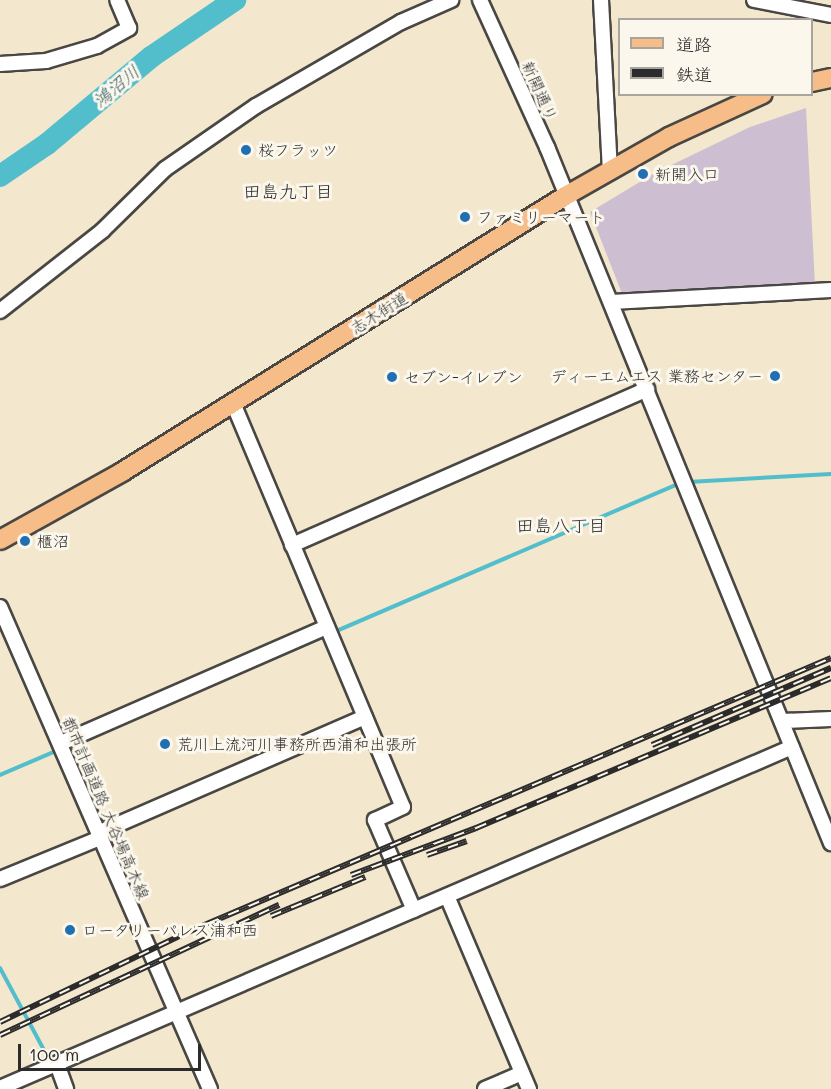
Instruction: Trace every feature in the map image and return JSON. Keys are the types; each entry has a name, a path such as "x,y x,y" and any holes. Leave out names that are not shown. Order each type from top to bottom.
{"main road":[{"path":"813,82 831,78"},
{"name":"志木街道","path":"0,540 122,472 567,195 705,118 758,96"}],"street":[{"path":"0,64 46,61 97,46 129,28 117,0"},
{"path":"0,311 102,231 165,169 256,106 401,22 451,0"},
{"name":"新開通り","path":"480,0 567,195 831,843"},
{"path":"601,0 610,171"},
{"path":"754,0 831,15"},
{"path":"611,302 831,290"},
{"path":"292,544 647,390"},
{"path":"233,403 403,807 375,820 414,910"},
{"name":"都市計画道路 大谷場高木線","path":"0,607 210,1089"},
{"path":"62,747 329,632"},
{"path":"0,879 365,717"},
{"path":"782,721 831,719"},
{"path":"0,1088 792,747"},
{"path":"447,896 529,1089"},
{"path":"57,1064 66,1089"},
{"path":"485,1089 522,1073"}],"shaded area":[{"path":"806,108 815,286 623,296 590,212 653,174 750,127"}],"waterway":[{"name":"鴻沼川","path":"0,176 47,144 151,57 235,0"},
{"path":"688,482 831,474"},
{"path":"225,679 681,483"},
{"path":"0,775 58,750"},
{"path":"0,968 51,1063"}],"railway":[{"path":"0,1022 188,932 831,658"},
{"path":"652,745 831,668"},
{"path":"351,875 476,828 831,678"},
{"path":"427,855 467,841"},
{"path":"271,916 365,877"},
{"path":"0,1035 279,905"}],"place":[{"name":"桜フラッツ","path":"246,150"},
{"name":"新開入口","path":"643,174"},
{"name":"ファミリーマート","path":"465,217"},
{"name":"ディーエムエス 業務センター","path":"775,376"},
{"name":"セブン-イレブン","path":"392,377"},
{"name":"櫃沼","path":"25,541"},
{"name":"荒川上流河川事務所西浦和出張所","path":"165,744"},
{"name":"ロータリーパレス浦和西","path":"70,930"}],"district":[{"name":"田島九丁目","path":"288,191"},
{"name":"田島八丁目","path":"561,525"}]}
